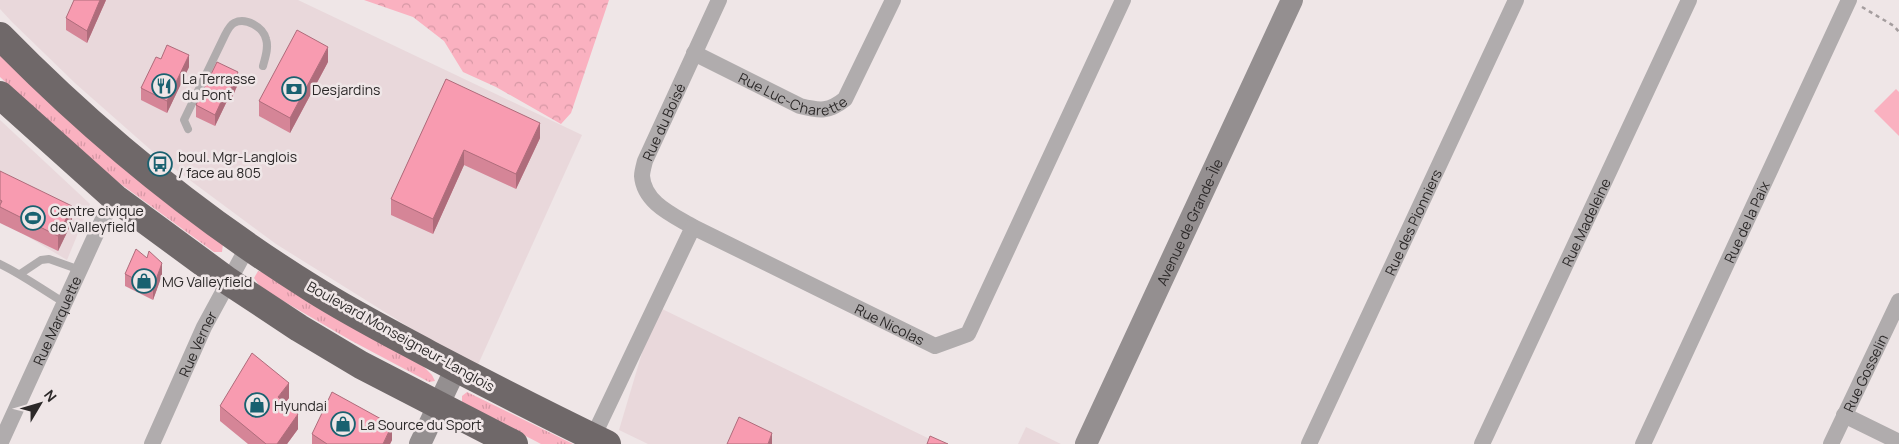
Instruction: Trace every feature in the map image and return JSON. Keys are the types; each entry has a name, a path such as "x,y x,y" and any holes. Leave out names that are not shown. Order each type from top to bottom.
{"highway":[{"name":"Boulevard Monseigneur-Langlois","path":"0,36 68,102 119,147 178,195 248,246 321,294 456,368 600,441"},
{"path":"0,95 115,198 165,237 228,281 338,352 514,444"}],"street":[{"name":"Rue du Boisé","path":"693,227 658,206 647,192 642,176 645,161 719,0"},
{"name":"Rue Luc-Charette","path":"694,53 800,106 815,110 833,109 845,99 893,0"},
{"name":"Rue Nicolas","path":"693,227 935,346 968,334 1123,0"},
{"name":"Avenue de Grande-Île","path":"1086,444 1292,0"},
{"name":"Rue des Pionniers","path":"1309,444 1516,0"},
{"name":"Rue Madeleine","path":"1482,444 1689,0"},
{"name":"Rue de la Paix","path":"1643,444 1853,2"},
{"name":"Rue Marquette","path":"2,433 65,303 102,221 115,198"},
{"path":"600,441 693,227"},
{"name":"Rue Verner","path":"152,444 204,327 248,246"},
{"name":"Rue Gosselin","path":"1831,444 1899,301"},
{"path":"420,444 456,368"},
{"path":"1844,415 1899,442"}],"lane":[{"path":"188,128 184,120 225,35 233,23 242,20 261,30 266,38 268,48 263,66"},
{"path":"20,274 41,260 49,259 80,270"},
{"path":"0,264 20,274 65,303"}],"path":[{"path":"1853,2 1894,26 1899,32"}],"shaded area":[{"path":"0,0 298,0 582,135 476,369 276,244 160,158 76,84 12,22 0,9"},
{"path":"0,120 90,204 67,260 0,220"},
{"path":"656,306 940,444 648,444 619,430"},
{"path":"1026,427 1061,444 1018,444"}],"green space":[{"path":"364,0 609,0 571,113 561,124 496,87 463,72 444,41 413,17"},
{"path":"0,54 223,244 222,252 214,252 96,166 0,77"},
{"path":"1896,89 1899,92 1899,136 1874,111"},
{"path":"258,271 265,273 424,367 435,381 429,382 350,340 261,288 254,278"},
{"path":"467,392 573,444 541,444 462,402 462,396"}],"building":[{"path":"74,0 100,0 87,31 66,18"},
{"name":"Desjardins","path":"297,30 328,47 290,118 259,101"},
{"name":"La Terrasse du Pont","path":"167,45 189,55 167,101 141,88 156,57 161,59"},
{"path":"217,62 238,72 230,90 227,89 215,115 196,105"},
{"path":"446,79 540,123 516,174 464,150 433,219 391,199"},
{"path":"0,171 72,206 58,236 0,207 2,201 0,200"},
{"path":"136,249 147,258 149,251 162,263 153,288 125,274"},
{"name":"Hyundai","path":"252,353 289,383 278,397 298,414 277,444 266,444 220,406"},
{"path":"332,392 392,425 383,444 327,444 312,434"},
{"path":"739,417 772,433 768,444 727,444"},
{"path":"930,436 948,444 927,444"}],"place":[{"name":"La Terrasse du Pont","path":"164,86"},
{"name":"Desjardins","path":"294,89"},
{"name":"boul. Mgr-Langlois / face au 805","path":"160,164"},
{"name":"Centre civique de Valleyfield","path":"33,218"},
{"name":"MG Valleyfield","path":"144,281"},
{"name":"Hyundai","path":"257,405"},
{"name":"La Source du Sport","path":"343,424"}]}
